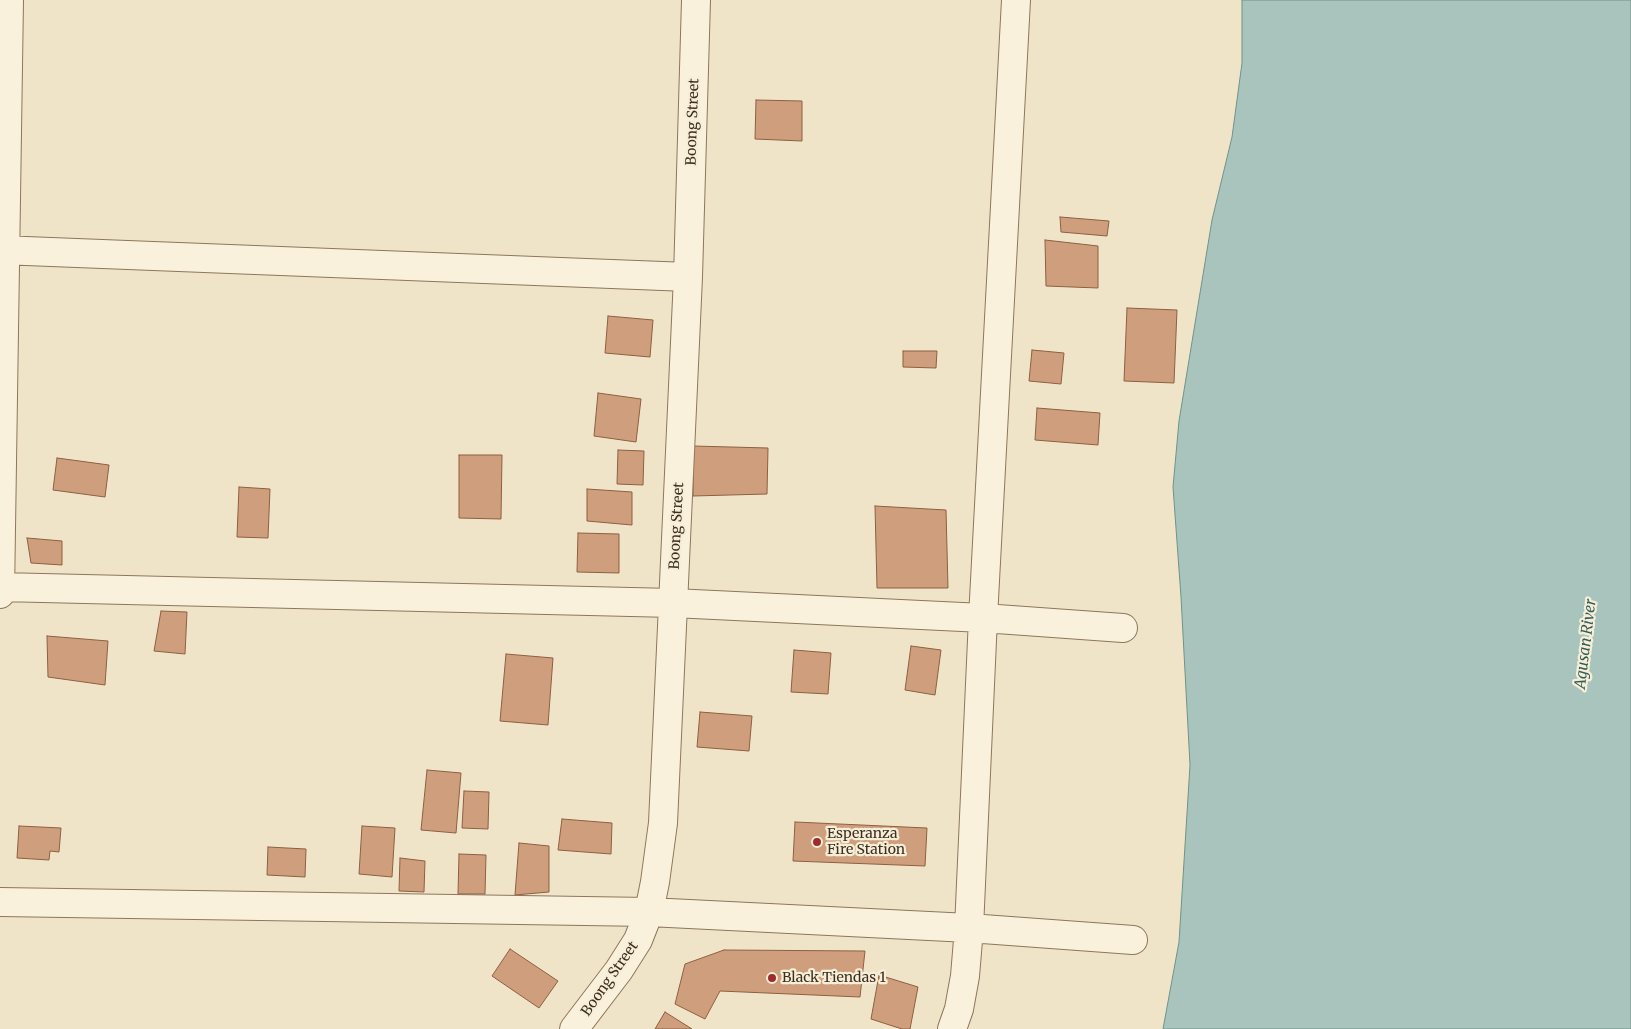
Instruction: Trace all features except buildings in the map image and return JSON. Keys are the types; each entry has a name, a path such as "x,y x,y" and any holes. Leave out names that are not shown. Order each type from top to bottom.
{"street":[{"path":"0,594 3,250 9,0"},
{"name":"Boong Street","path":"574,1029 619,970 638,940 648,912 655,882 663,823 688,277 696,0"},
{"path":"952,1029 959,1009 965,976 969,928 1016,0"},
{"path":"3,250 688,277"},
{"path":"0,587 673,603 984,618 1123,628"},
{"path":"0,902 648,912 969,928 1133,940"}],"water":[{"name":"Agusan River","path":"1242,0 1631,0 1631,1029 1163,1029 1179,942 1190,765 1173,487 1179,421 1212,220 1232,137 1242,63"}],"place":[{"name":"Esperanza Fire Station","path":"817,842"},
{"name":"Black Tiendas 1","path":"772,978"}]}
